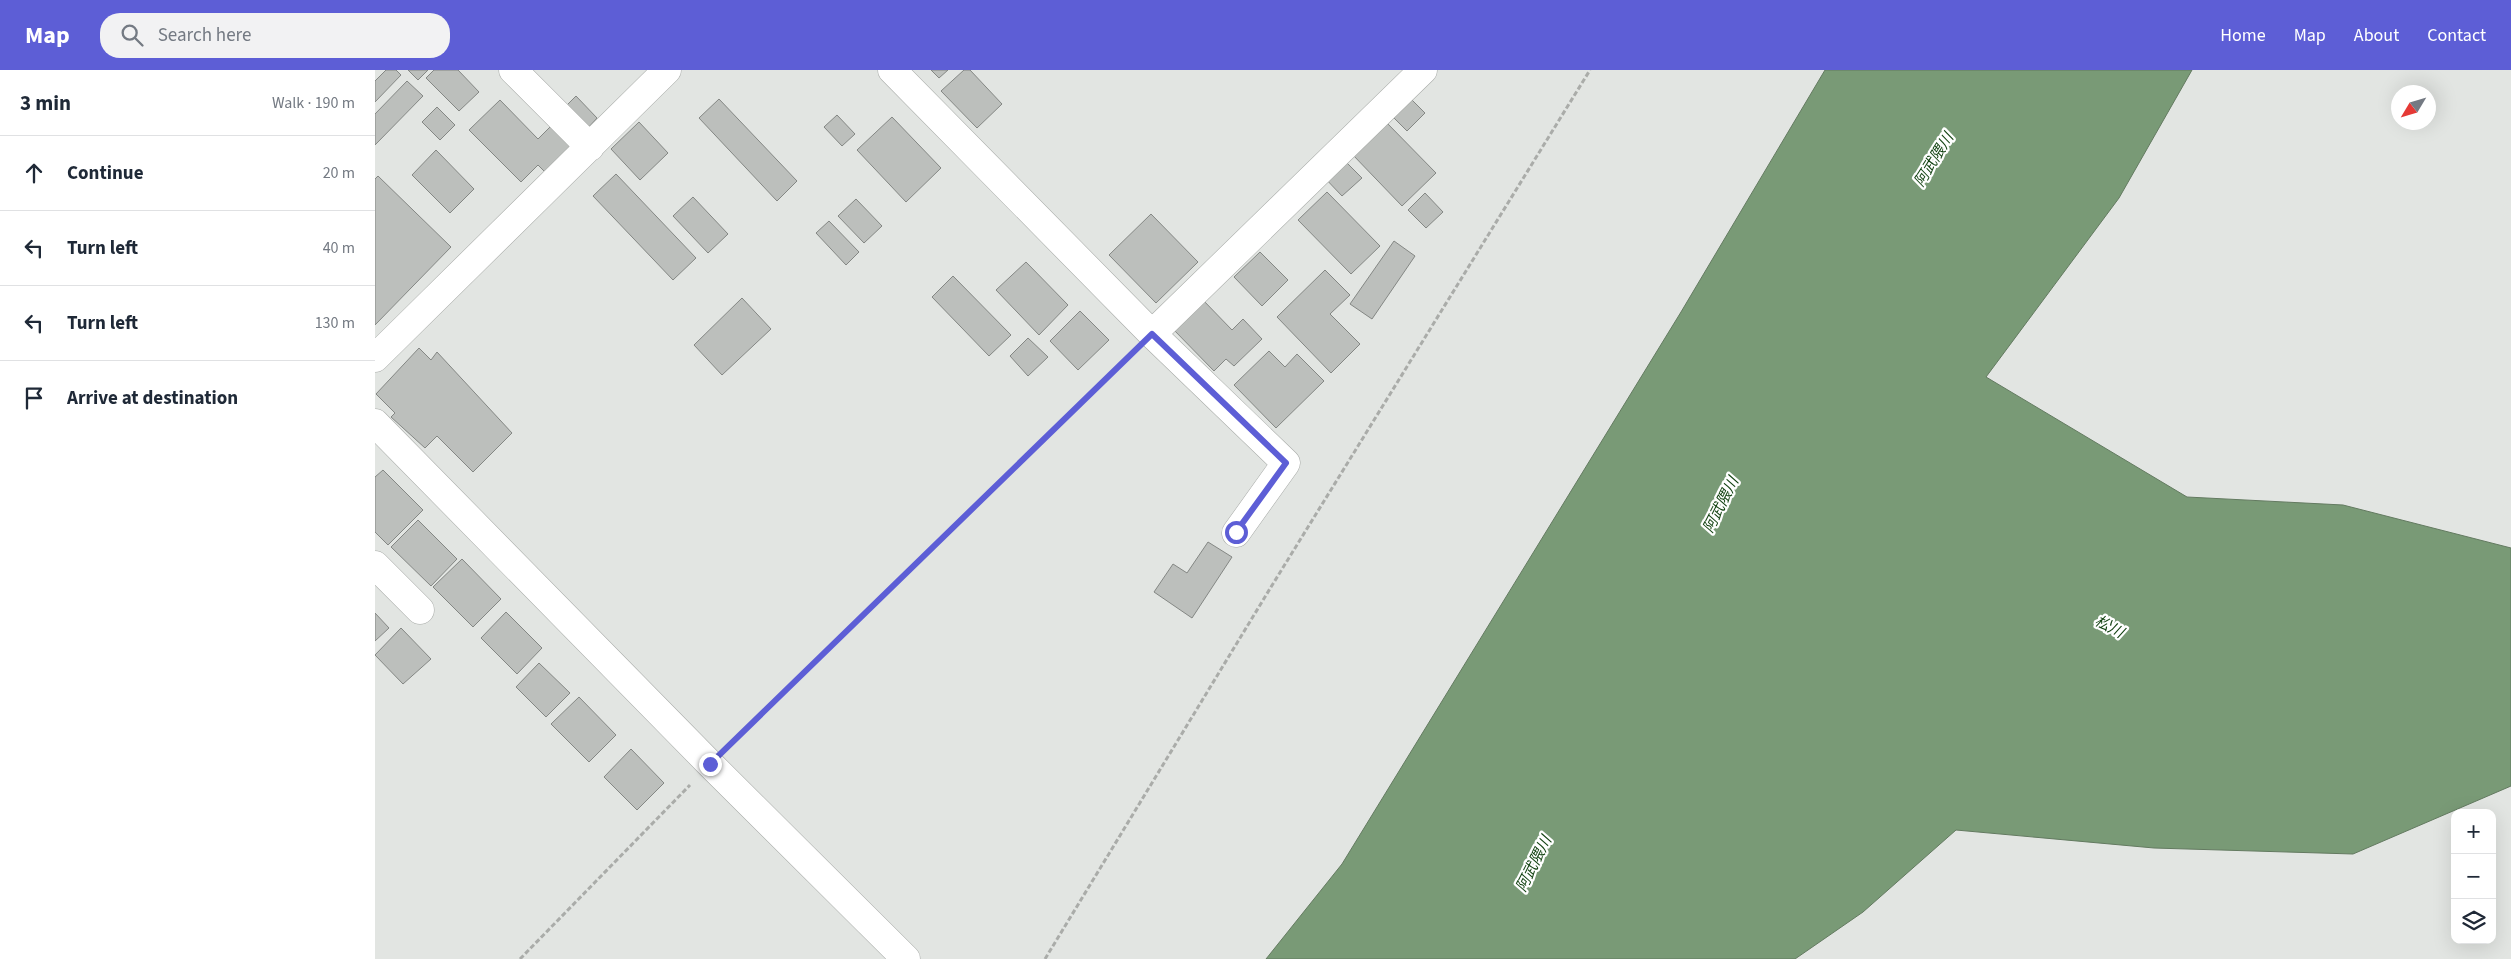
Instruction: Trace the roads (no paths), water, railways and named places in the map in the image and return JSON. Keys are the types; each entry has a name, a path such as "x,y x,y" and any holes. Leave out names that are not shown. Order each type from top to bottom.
{"street":[{"path":"513,70 590,147"},
{"path":"375,358 667,70"},
{"path":"893,70 1152,334 1286,463 1236,532"},
{"path":"1152,334 1423,70"},
{"path":"375,423 710,764 906,959"},
{"path":"375,565 419,610"}],"water":[{"path":"1825,70 2192,70 2119,198 1986,377 2187,497 2343,505 2511,548 2511,786 2458,809 2451,809 2451,812 2353,854 2154,848 1956,830 1863,912 1795,959 1266,959 1342,864 1681,312"}],"water label":[{"name":"阿武隈川","path":"1934,160"},
{"name":"阿武隈川","path":"1721,505"},
{"name":"松川","path":"2109,627"},
{"name":"阿武隈川","path":"1534,864"}]}
